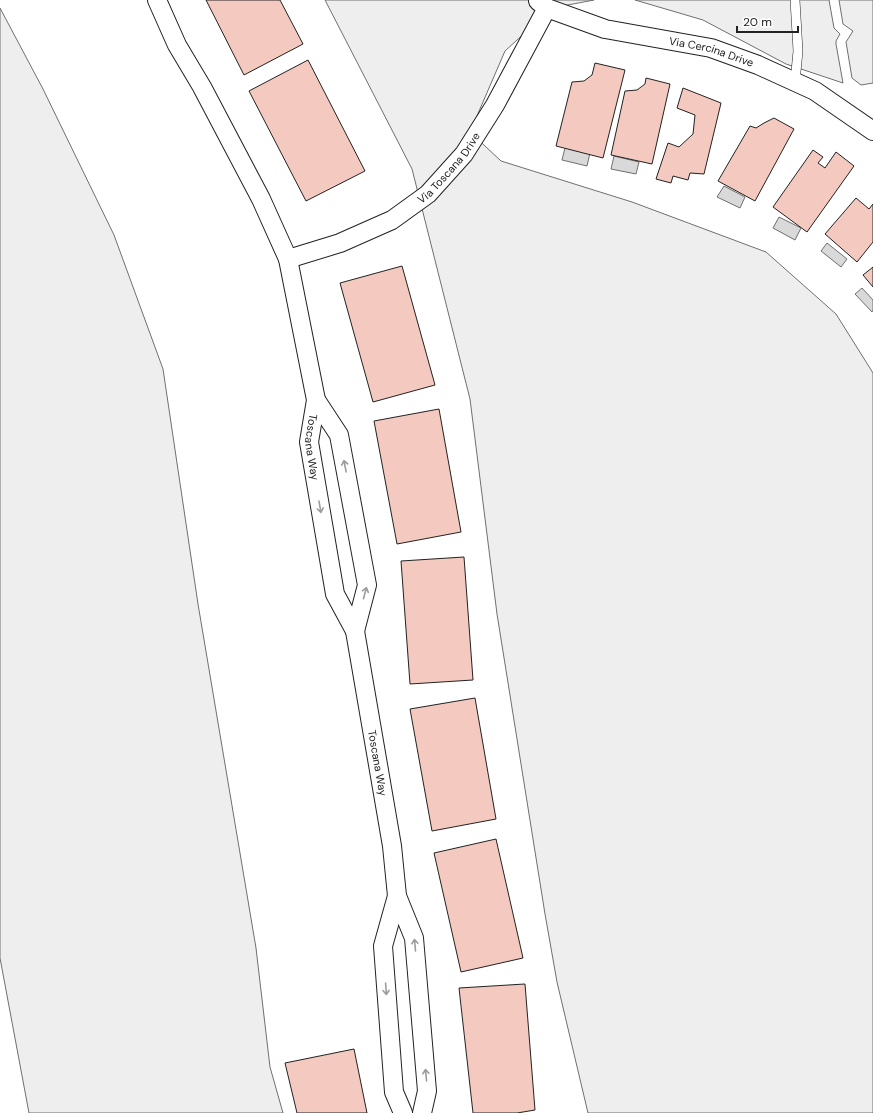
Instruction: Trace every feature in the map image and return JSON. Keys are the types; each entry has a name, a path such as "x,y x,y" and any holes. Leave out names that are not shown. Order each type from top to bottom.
{"street":[{"name":"Toscana Way","path":"157,0 177,45 202,87 261,199 288,260 316,400 309,442 335,594 355,631 392,846 397,896 414,938 427,1090 422,1113"},
{"name":"Via Toscana Drive","path":"288,260 340,243 392,220 428,194 464,154 495,105 542,4"},
{"name":"Via Cercina Drive","path":"542,4 605,29 711,48 758,65 815,91 873,131"},
{"name":"Toscana Way","path":"316,400 339,435 367,585 355,631"},
{"name":"Toscana Way","path":"397,896 383,946 394,1092 403,1113"}],"lane":[{"path":"795,0 798,51 795,82"}],"shaded area":[{"path":"325,0 594,0 552,8 505,51 470,132 501,161 632,202 766,252 836,314 873,373 873,1113 588,1113 557,982 545,914 497,614 470,399 412,169"},
{"path":"635,0 829,0 834,28 840,34 836,44 843,83 786,64 703,20"},
{"path":"839,0 873,0 873,83 861,85 852,78 846,42 853,31 843,24"},
{"path":"0,8 43,89 114,235 163,369 198,604 256,948 270,1067 283,1113 29,1113 0,958"},
{"path":"565,148 590,153 587,166 562,160"},
{"path":"614,156 639,162 636,174 611,169"},
{"path":"724,186 745,197 740,208 717,197"},
{"path":"779,217 801,228 795,240 773,228"},
{"path":"827,243 847,259 841,267 821,251"},
{"path":"862,288 873,300 872,312 855,294"}],"building":[{"path":"206,0 280,0 303,44 244,75"},
{"path":"308,60 365,171 306,201 249,91"},
{"path":"595,63 625,70 603,158 556,146 572,82 584,81 592,75"},
{"path":"646,78 670,84 652,164 611,155 625,91 637,90 645,84"},
{"path":"683,88 721,103 704,174 690,173 688,180 673,176 671,183 656,179 668,143 679,147 693,134 695,115 677,108"},
{"path":"774,118 794,129 755,201 718,181 750,126 756,128"},
{"path":"813,150 823,157 818,163 825,168 836,152 854,166 807,232 773,207"},
{"path":"856,198 869,209 873,204 873,242 857,262 825,234"},
{"path":"402,266 435,385 373,402 340,283"},
{"path":"873,267 873,287 863,275"},
{"path":"439,409 461,532 397,544 374,421"},
{"path":"464,557 473,680 410,684 401,561"},
{"path":"475,698 496,819 432,831 410,709"},
{"path":"496,839 523,958 461,972 434,853"},
{"path":"525,984 535,1110 517,1113 473,1113 459,988"},
{"path":"354,1049 367,1113 297,1113 285,1063"}]}
